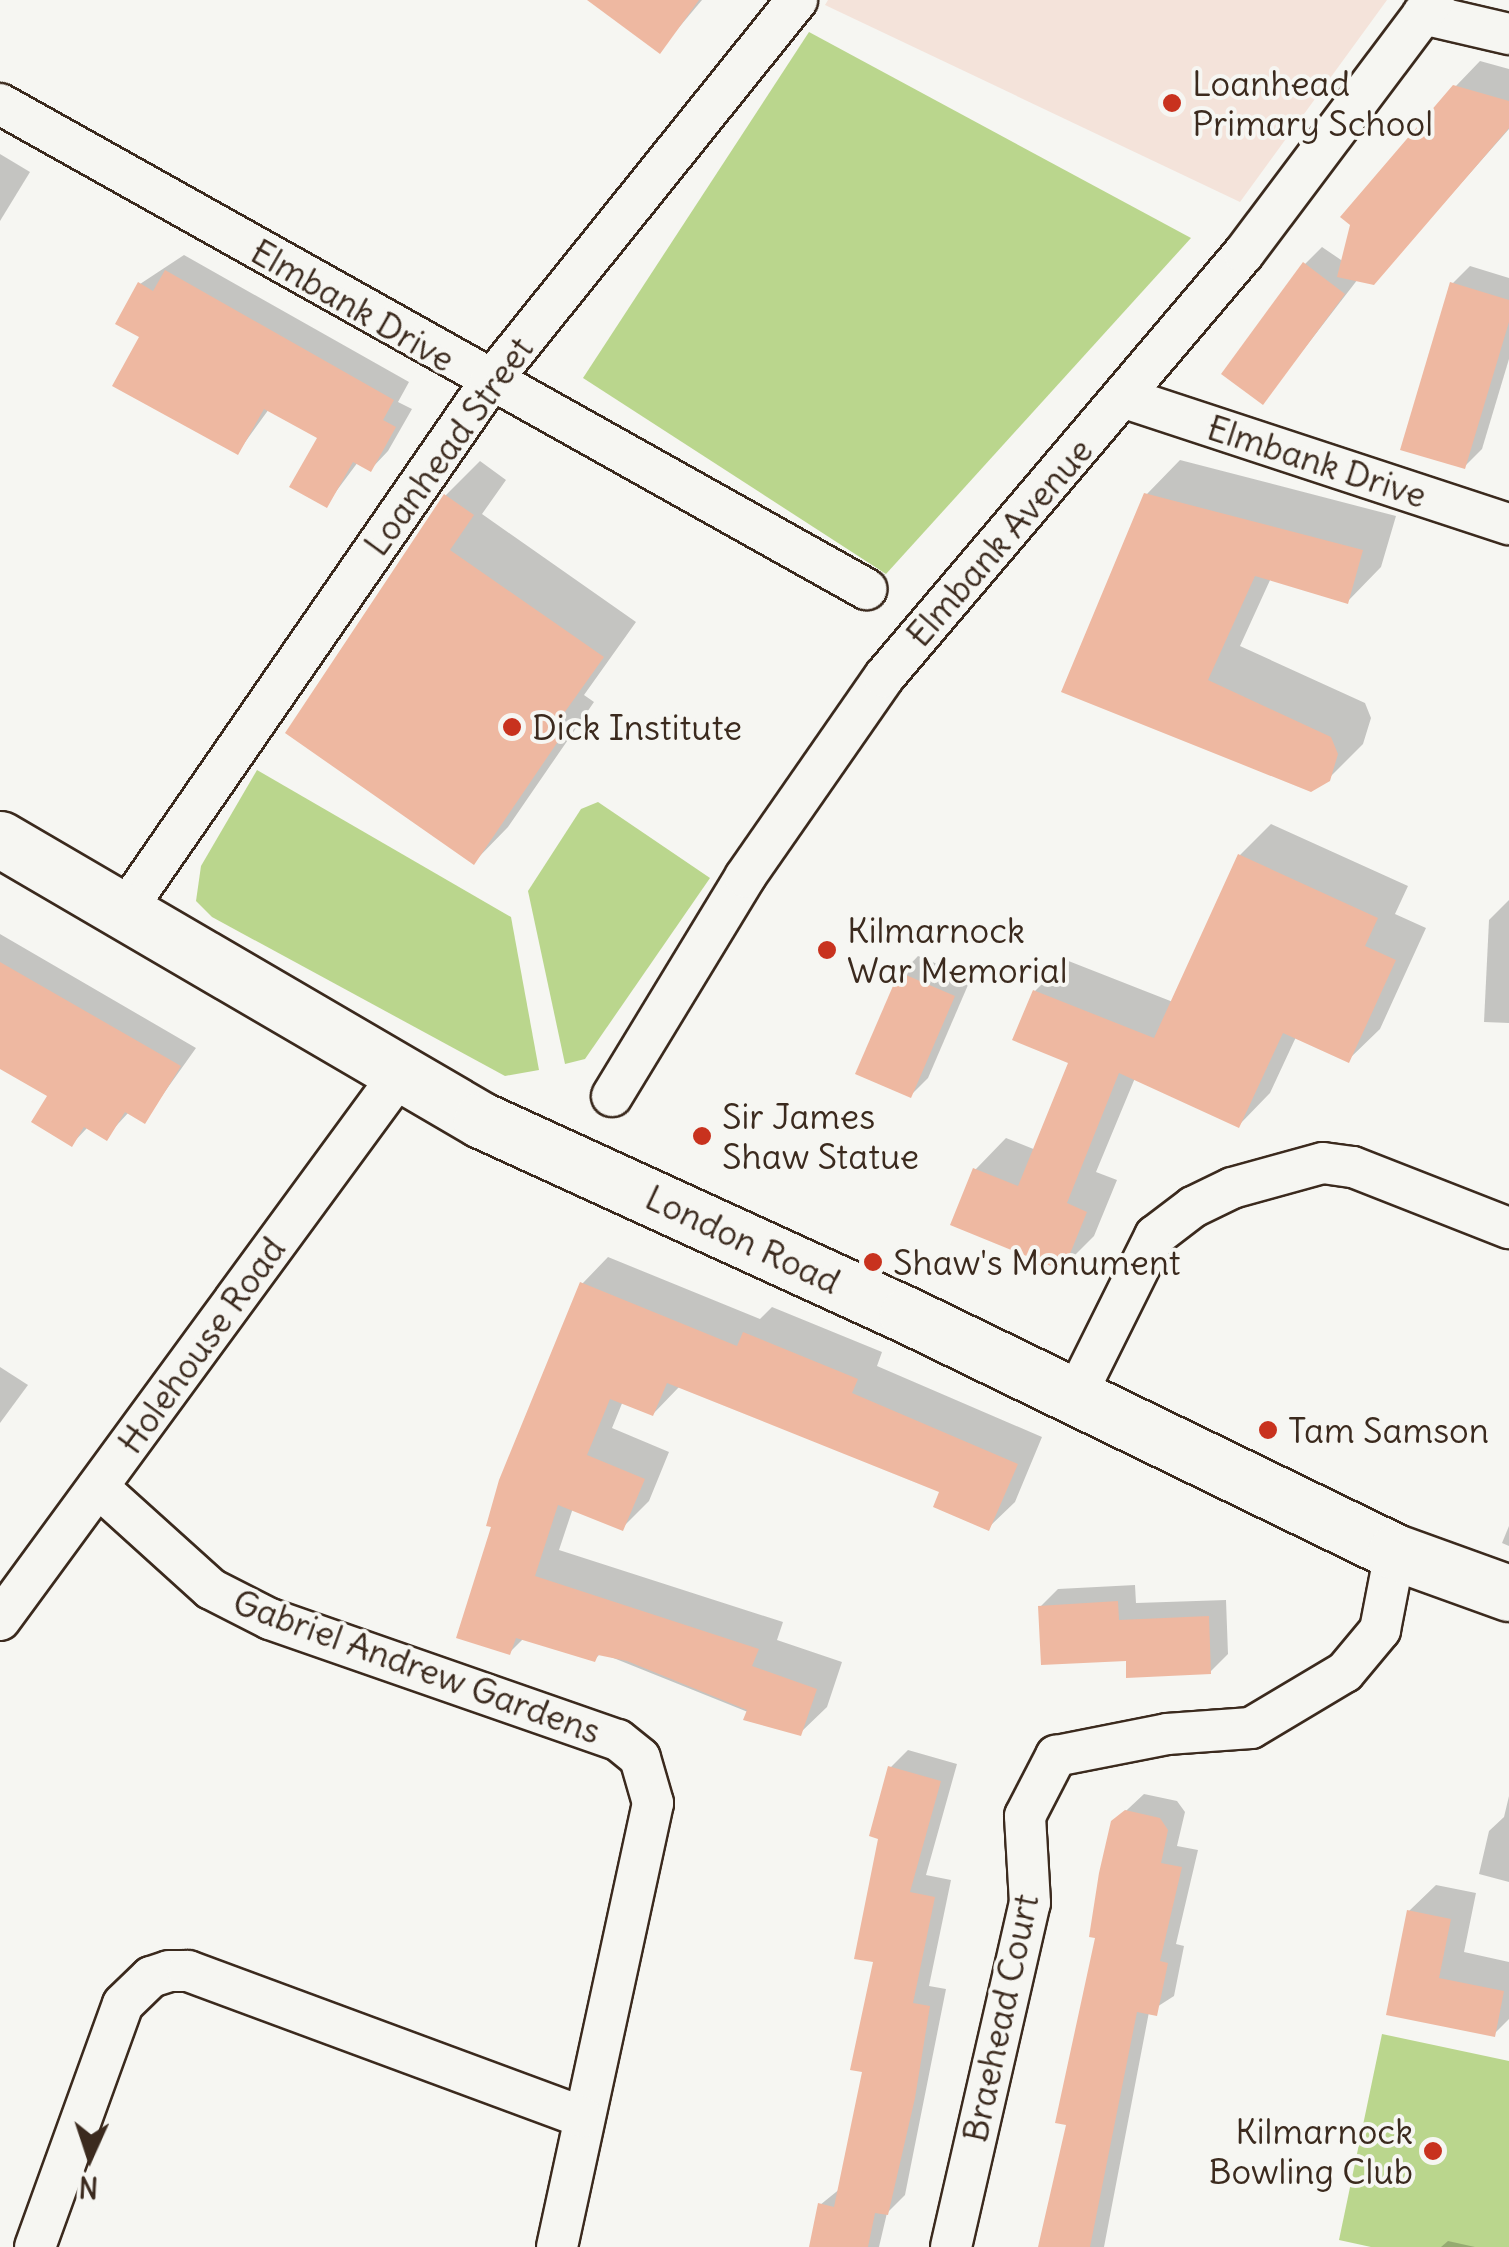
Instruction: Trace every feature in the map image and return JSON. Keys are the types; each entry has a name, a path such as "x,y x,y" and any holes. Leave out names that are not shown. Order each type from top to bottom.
{"main road":[{"name":"London Road","path":"0,839 402,1070 481,1120 1075,1396 1395,1552 1509,1593"}],"street":[{"name":"Loanhead Street","path":"124,912 490,382 797,0"},
{"path":"1429,7 1509,34"},
{"name":"Elmbank Avenue","path":"612,1096 745,877 884,677 1125,398 1244,253 1429,7"},
{"name":"Elmbank Drive","path":"0,104 490,382 866,589"},
{"name":"Elmbank Drive","path":"1125,398 1509,524"},
{"name":"Holehouse Road","path":"0,1620 402,1070"},
{"path":"1075,1396 1156,1236 1192,1207 1232,1188 1322,1163 1353,1166 1509,1228"},
{"name":"Gabriel Andrew Gardens","path":"98,1487 186,1570 270,1618 618,1740 640,1758 653,1802 556,2247"},
{"name":"Braehead Court","path":"951,2247 1030,1903 1025,1816 1056,1756 1167,1734 1251,1728 1329,1682 1380,1630 1395,1552"},
{"path":"35,2247 123,2004 151,1977 169,1971 188,1971 582,2117"}],"shaded area":[{"name":"Loanhead Primary School","path":"828,0 1387,0 1240,202 825,5"}],"green space":[{"path":"809,32 1191,238 886,574 583,378"},
{"path":"257,770 511,917 539,1070 505,1076 212,917 196,901 201,866"},
{"path":"598,802 710,878 585,1059 565,1064 528,891 581,809"},
{"name":"Kilmarnock Bowling Club","path":"1382,2034 1509,2061 1509,2247 1371,2247 1339,2240"}],"building":[{"path":"587,0 699,0 660,54"},
{"path":"1453,85 1509,101 1509,128 1374,285 1337,277 1350,225 1340,217"},
{"path":"1303,262 1345,294 1263,405 1221,374"},
{"path":"165,270 394,400 383,420 396,427 371,472 353,462 327,508 289,487 317,438 264,409 238,455 112,386 139,337 115,324 138,282 153,291"},
{"path":"1450,282 1509,300 1509,322 1465,469 1400,450"},
{"path":"1144,493 1363,550 1348,604 1255,576 1208,680 1331,737 1338,754 1330,781 1311,792 1061,692"},
{"path":"444,494 474,515 450,550 604,657 552,730 561,737 474,865 285,733"},
{"path":"1238,854 1378,918 1365,946 1396,960 1349,1063 1283,1033 1239,1128 1119,1073 1067,1203 1087,1212 1063,1271 950,1225 973,1168 1018,1186 1068,1063 1012,1040 1033,990 1154,1038"},
{"path":"0,962 181,1066 145,1124 125,1112 107,1141 84,1127 72,1147 31,1122 47,1096 0,1069"},
{"path":"899,972 955,996 911,1098 855,1074"},
{"path":"580,1282 737,1346 743,1332 858,1379 852,1393 1018,1464 989,1531 933,1507 939,1492 667,1383 653,1416 610,1399 587,1455 645,1479 623,1531 558,1505 535,1576 759,1649 752,1666 817,1689 801,1736 743,1720 747,1710 627,1661 598,1655 595,1662 516,1638 510,1655 456,1638 491,1527 486,1526 499,1480"},
{"path":"1118,1601 1119,1620 1209,1616 1211,1674 1126,1678 1126,1661 1041,1665 1038,1606"},
{"path":"888,1766 941,1781 910,1892 935,1897 913,2003 930,2006 915,2098 888,2215 875,2213 868,2247 809,2247 818,2203 834,2207 862,2072 850,2070 873,1962 854,1959 878,1839 869,1836"},
{"path":"1125,1810 1160,1818 1168,1830 1161,1863 1182,1867 1160,1961 1168,1963 1157,2016 1137,2012 1090,2247 1038,2247 1066,2125 1055,2123 1095,1938 1089,1937 1099,1873 1111,1821"},
{"path":"1407,1910 1451,1919 1439,1978 1504,1991 1495,2037 1386,2015"}],"place":[{"name":"Loanhead Primary School","path":"1172,103"},
{"name":"Dick Institute","path":"512,727"},
{"name":"Kilmarnock War Memorial","path":"827,950"},
{"name":"Sir James Shaw Statue","path":"702,1136"},
{"name":"Shaw's Monument","path":"873,1262"},
{"name":"Tam Samson","path":"1268,1430"},
{"name":"Kilmarnock Bowling Club","path":"1433,2151"}]}
